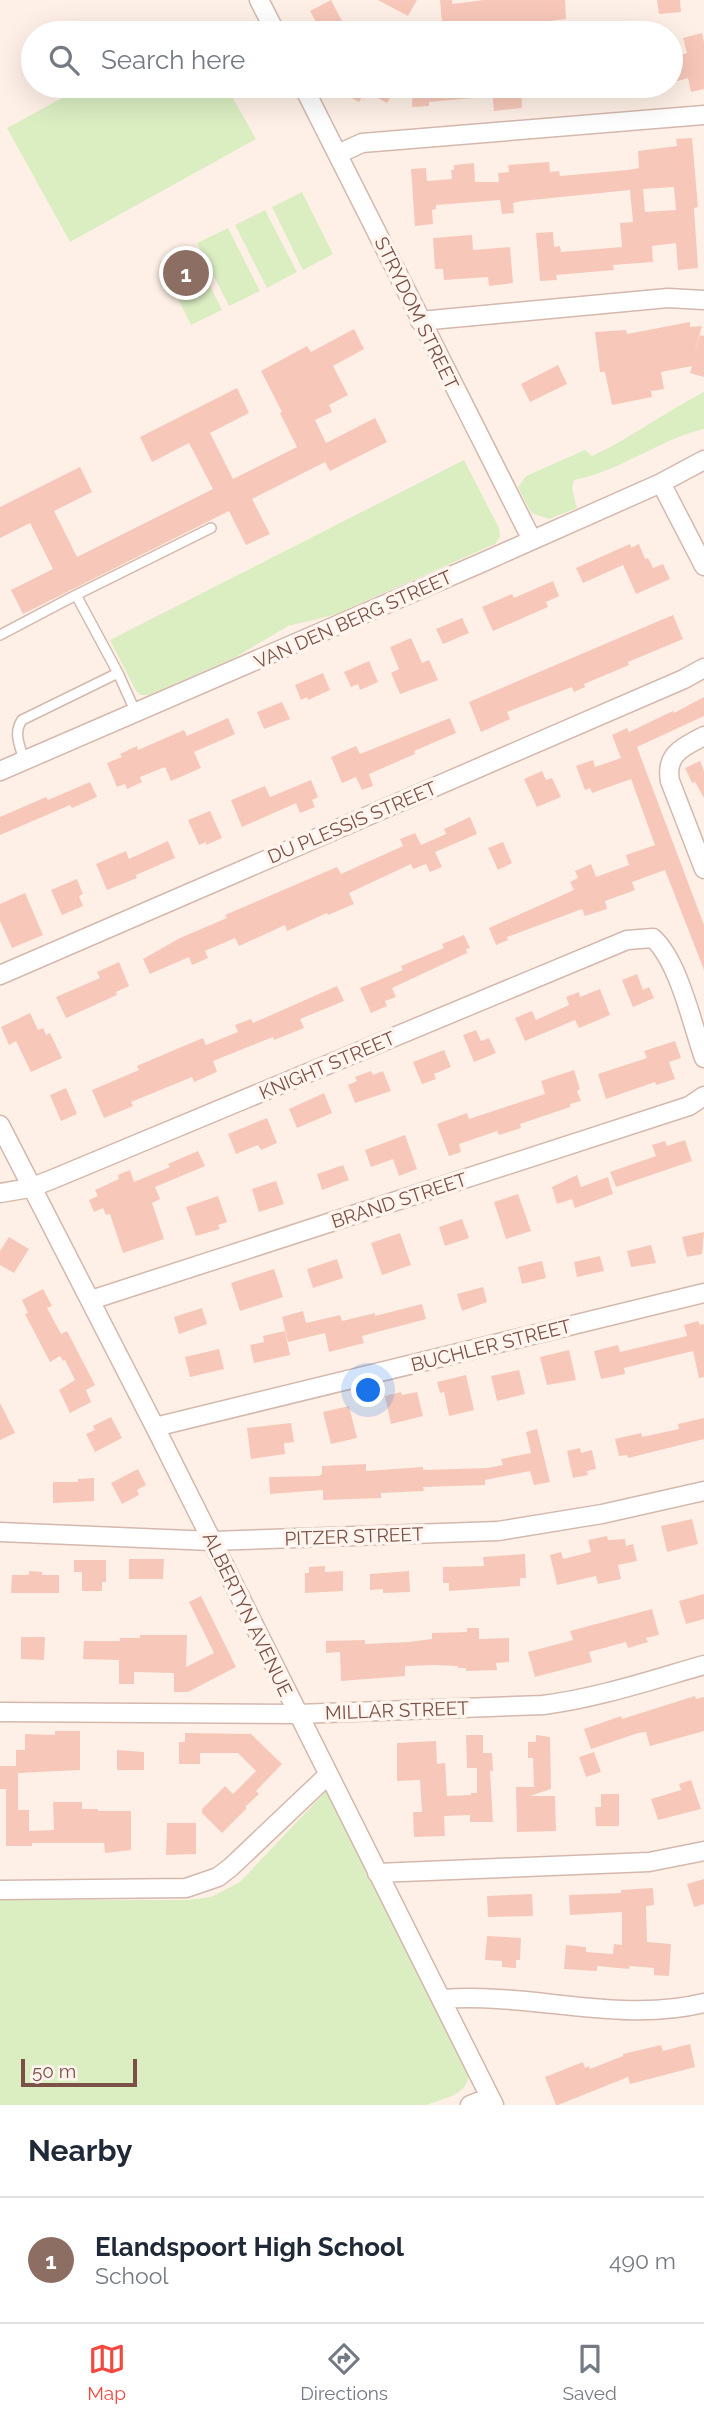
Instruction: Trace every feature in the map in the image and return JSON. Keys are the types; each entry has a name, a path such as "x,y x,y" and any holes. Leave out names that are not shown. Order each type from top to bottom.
{"street":[{"path":"259,0 270,21"},
{"name":"STRYDOM STREET","path":"309,98 531,540"},
{"path":"338,154 362,144 704,115"},
{"path":"420,321 668,298 704,300"},
{"name":"VAN DEN BERG STREET","path":"0,771 661,483 704,460"},
{"path":"661,483 704,566"},
{"name":"DU PLESSIS STREET","path":"0,975 704,668"},
{"path":"704,736 678,749 669,765 670,781 696,825 704,869"},
{"name":"KNIGHT STREET","path":"0,1193 30,1188 627,940 653,938 664,948 704,1058"},
{"name":"BRAND STREET","path":"91,1300 689,1106 704,1096"},
{"name":"ALBERTYN AVENUE","path":"0,1125 30,1188 91,1300 492,2101"},
{"name":"BUCHLER STREET","path":"155,1427 704,1293"},
{"name":"PITZER STREET","path":"1,1529 212,1541 498,1531 603,1514 704,1491"},
{"name":"MILLAR STREET","path":"0,1712 298,1714 543,1705 613,1692 704,1665"},
{"path":"0,1890 167,1889 203,1883 218,1877 231,1867 328,1775"},
{"path":"377,1873 649,1862 704,1851"},
{"path":"443,1999 487,1997 653,2011 704,2003"},
{"path":"470,2105 492,2101"}],"lane":[{"path":"0,635 211,528"},
{"path":"76,595 136,713"},
{"path":"24,761 17,734 22,720 118,673"}],"green space":[{"path":"62,98 233,98 256,139 70,242 7,128"},
{"path":"302,192 333,254 303,270 272,207"},
{"path":"265,210 297,272 267,288 235,225"},
{"path":"228,228 260,291 229,306 197,243"},
{"path":"191,247 222,310 191,325 160,262"},
{"path":"704,392 704,429 671,440 608,470 574,480 572,488 577,508 549,519 531,513 518,487 526,476 585,450 592,456"},
{"path":"464,460 499,528 500,537 495,544 334,615 288,626 234,658 149,695 141,695 136,691 110,640"},
{"path":"326,1791 468,2071 466,2085 461,2090 427,2105 0,2105 0,1900 187,1900 211,1897 240,1882"}],"building":[{"path":"331,0 342,21 315,21 310,11"},
{"path":"378,0 417,0 408,16"},
{"path":"440,0 452,0 452,4 484,0 565,0 566,19 442,21"},
{"path":"657,0 680,0 681,12 659,14"},
{"path":"702,33 704,89 691,92 688,78 683,79 683,54 687,53 683,38"},
{"path":"412,98 473,98 429,102 429,106 412,107"},
{"path":"493,98 522,98 522,108 494,111"},
{"path":"692,138 698,207 694,208 698,268 678,270 676,243 652,246 653,262 613,265 614,270 556,275 557,280 540,281 536,233 553,232 554,247 560,246 561,252 622,247 620,223 633,222 630,190 522,201 513,203 514,213 502,214 500,200 436,205 436,209 432,210 433,224 415,226 411,169 426,168 427,181 452,179 451,170 454,170 454,165 474,163 475,182 499,182 498,173 509,172 508,165 549,162 550,172 559,171 560,176 628,170 639,168 638,151 677,146 676,139","holes":["674,187 676,210 645,212 643,189"]},
{"path":"472,235 473,250 510,247 513,283 489,286 488,277 444,280 443,269 435,269 433,238"},
{"path":"690,322 690,327 702,326 694,354 700,335 704,336 704,377 690,373 692,366 661,372 664,389 651,391 652,397 612,405 605,372 600,372 595,332 626,330 627,334"},
{"path":"354,329 364,349 333,366 348,395 329,405 332,412 315,420 326,443 375,418 387,442 330,471 325,462 252,499 270,534 246,545 229,511 23,614 11,590 53,569 30,523 0,538 0,507 80,467 92,492 54,511 77,557 213,489 189,443 152,462 140,437 237,388 249,413 210,433 233,479 297,447 261,371 307,346 311,352"},
{"path":"558,365 567,384 530,402 521,384"},
{"path":"630,544 631,548 639,544 645,559 648,558 653,568 663,564 670,579 636,594 623,565 583,583 576,568"},
{"path":"553,581 559,596 546,602 548,607 493,631 482,607 512,594 514,598"},
{"path":"673,615 683,639 628,662 629,665 584,684 585,687 574,692 572,687 507,712 510,719 481,732 469,702"},
{"path":"462,618 469,633 443,644 436,629"},
{"path":"411,638 422,663 429,660 438,680 400,694 391,673 399,669 390,647"},
{"path":"369,661 378,682 360,690 358,684 351,687 344,672"},
{"path":"323,673 330,690 308,700 307,697 301,700 295,685"},
{"path":"704,697 704,716 637,747 704,925 704,970 665,870 632,882 635,890 605,901 607,909 585,916 582,909 507,937 508,940 496,945 489,928 574,890 570,882 578,878 575,871 591,864 596,877 629,865 626,855 655,845 631,779 592,793 590,788 585,790 576,766 593,760 595,767 621,758 612,735 627,728 629,732"},
{"path":"282,702 290,719 264,729 257,712"},
{"path":"228,718 235,734 194,752 201,768 171,781 165,767 140,777 142,782 127,789 125,784 117,787 107,763 122,757 120,754 137,746 138,750 184,730 187,736"},
{"path":"450,718 456,733 369,774 373,786 362,790 356,777 342,783 331,757 356,746 360,754"},
{"path":"700,761 704,771 704,798 695,782 692,783 685,768"},
{"path":"542,771 546,780 552,778 561,797 537,807 524,779"},
{"path":"311,780 318,797 312,800 315,807 300,813 296,803 242,827 231,800 265,786 270,797"},
{"path":"90,782 97,797 72,808 70,805 0,835 0,817"},
{"path":"210,811 222,838 199,845 188,820"},
{"path":"470,817 477,834 435,852 442,867 430,872 426,864 413,869 411,864 349,893 354,904 287,931 285,925 239,946 235,938 205,951 208,958 192,965 189,957 150,974 143,959 180,938 227,918 225,915 337,867 341,874 403,846 400,839 415,833 421,845 446,834 444,829"},
{"path":"168,841 175,858 107,890 96,864 126,851 129,859"},
{"path":"503,842 512,863 498,870 488,848"},
{"path":"77,879 83,894 79,896 83,906 62,915 51,890"},
{"path":"25,893 43,935 12,948 0,921 0,904"},
{"path":"464,935 470,948 466,949 467,953 392,988 396,997 385,1001 387,1006 371,1013 360,988 403,970 401,966 444,948 442,944"},
{"path":"119,962 129,986 116,992 117,995 66,1018 56,997 100,978 97,972"},
{"path":"637,974 643,990 649,987 654,998 633,1007 622,980"},
{"path":"337,986 344,1001 300,1019 304,1028 274,1040 273,1037 213,1061 217,1072 194,1082 192,1077 131,1102 133,1106 104,1118 92,1090 139,1070 137,1066 179,1048 203,1038 206,1045 238,1032 235,1025 251,1019 253,1023"},
{"path":"600,989 610,1015 579,1028 575,1020 525,1041 515,1018 532,1011 536,1020 569,1005 566,997 579,992 580,997"},
{"path":"30,1013 38,1030 43,1028 46,1035 50,1033 62,1058 31,1072 16,1041 9,1045 1,1027"},
{"path":"476,1030 481,1041 489,1038 496,1053 474,1062 463,1035"},
{"path":"675,1041 681,1058 669,1062 675,1079 656,1085 655,1082 606,1099 598,1074 647,1058 644,1051"},
{"path":"444,1050 451,1067 434,1074 436,1079 422,1084 413,1062"},
{"path":"574,1070 581,1101 520,1124 521,1128 499,1135 497,1131 459,1144 461,1152 449,1156 437,1124 467,1113 469,1119 545,1094 541,1081"},
{"path":"371,1071 373,1075 383,1071 391,1091 355,1103 348,1085 357,1081 355,1077"},
{"path":"66,1088 77,1114 61,1121 50,1095"},
{"path":"324,1093 332,1113 297,1128 289,1109"},
{"path":"267,1118 277,1143 261,1150 258,1145 236,1154 228,1134"},
{"path":"405,1135 417,1169 399,1176 393,1159 371,1167 365,1150"},
{"path":"685,1140 692,1161 616,1187 610,1172 656,1156 652,1145 665,1141 667,1146"},
{"path":"198,1151 205,1166 155,1187 160,1199 152,1203 164,1239 123,1253 110,1214 106,1215 103,1208 94,1212 89,1200 98,1196 95,1190 119,1179 118,1175 130,1170 134,1182 170,1167 168,1164"},
{"path":"343,1165 349,1180 322,1190 317,1174"},
{"path":"577,1175 581,1187 608,1177 613,1194 575,1208 572,1199 557,1204 552,1187"},
{"path":"276,1181 284,1204 259,1212 252,1189"},
{"path":"518,1194 531,1231 506,1239 494,1202"},
{"path":"218,1196 227,1222 218,1225 220,1229 196,1236 186,1207"},
{"path":"462,1219 469,1238 445,1246 439,1227"},
{"path":"704,1232 702,1254 687,1257 682,1237"},
{"path":"400,1233 411,1265 382,1275 371,1243"},
{"path":"9,1237 29,1249 14,1273 0,1265 0,1251"},
{"path":"651,1245 656,1263 631,1267 627,1251"},
{"path":"600,1256 604,1271 577,1277 574,1262"},
{"path":"337,1259 343,1278 313,1288 307,1269"},
{"path":"542,1261 546,1278 522,1284 518,1267"},
{"path":"274,1269 283,1297 240,1311 231,1283"},
{"path":"483,1287 487,1302 462,1311 457,1294"},
{"path":"43,1289 52,1306 47,1308 61,1334 67,1331 95,1385 86,1390 91,1402 70,1413 59,1390 75,1380 65,1360 60,1356 50,1362 25,1314 28,1313 22,1300"},
{"path":"422,1304 426,1319 362,1336 364,1343 329,1352 325,1333 288,1342 282,1317 303,1311 306,1323 340,1315 342,1321"},
{"path":"202,1308 207,1324 179,1334 174,1317"},
{"path":"698,1321 700,1325 704,1324 704,1377 699,1378 693,1351 624,1368 625,1374 601,1379 594,1351 618,1345 620,1352 687,1336 684,1325"},
{"path":"285,1331 290,1355 254,1363 250,1345 264,1342 263,1336"},
{"path":"219,1349 224,1369 190,1377 185,1357"},
{"path":"569,1350 576,1380 547,1385 540,1357"},
{"path":"519,1370 525,1394 497,1401 491,1376"},
{"path":"466,1375 474,1410 449,1416 444,1392 440,1393 437,1382"},
{"path":"401,1392 402,1395 417,1392 423,1416 391,1424 385,1396"},
{"path":"0,1403 15,1433 0,1440"},
{"path":"349,1406 357,1438 331,1444 323,1412"},
{"path":"111,1417 122,1438 95,1452 86,1434 95,1430 93,1426"},
{"path":"704,1418 704,1439 628,1458 627,1455 619,1456 615,1439 641,1433 642,1437 679,1429 678,1424"},
{"path":"291,1423 294,1442 284,1443 285,1454 251,1459 247,1428"},
{"path":"537,1429 550,1482 534,1485 530,1471 485,1480 485,1485 423,1487 424,1491 381,1493 381,1498 323,1500 323,1490 270,1494 269,1477 319,1476 322,1474 322,1466 366,1464 366,1471 423,1467 423,1470 487,1468 503,1465 501,1459 531,1453 526,1432"},
{"path":"580,1448 581,1453 592,1450 596,1469 587,1471 588,1475 573,1478 567,1451"},
{"path":"138,1469 146,1485 137,1490 139,1495 122,1504 111,1483"},
{"path":"94,1478 94,1501 53,1503 53,1482 78,1482 78,1479"},
{"path":"692,1519 698,1544 667,1552 661,1526"},
{"path":"607,1536 608,1540 625,1539 626,1546 633,1544 637,1561 618,1565 621,1579 598,1584 596,1576 557,1585 550,1555 561,1552 563,1559 591,1552 588,1540"},
{"path":"525,1554 526,1578 520,1578 520,1586 449,1591 449,1583 443,1583 443,1567 484,1566 483,1557"},
{"path":"129,1559 164,1559 163,1579 129,1579"},
{"path":"74,1560 106,1560 106,1582 102,1582 102,1591 82,1591 82,1572 74,1572"},
{"path":"325,1566 325,1572 343,1571 343,1591 305,1593 305,1573 309,1573 309,1567"},
{"path":"29,1571 42,1572 42,1575 59,1575 59,1593 11,1593 12,1575 29,1575"},
{"path":"409,1571 410,1592 383,1593 383,1589 370,1590 370,1574"},
{"path":"704,1594 704,1619 686,1624 679,1601"},
{"path":"201,1596 236,1667 188,1692 174,1692 174,1673 134,1672 134,1684 119,1684 119,1660 83,1659 84,1641 120,1641 120,1638 140,1638 140,1635 187,1635 186,1667 214,1653 189,1602"},
{"path":"652,1609 659,1635 646,1638 648,1642 628,1648 626,1642 589,1652 592,1662 535,1677 528,1652 573,1640 570,1631"},
{"path":"467,1628 479,1628 479,1639 509,1638 509,1662 496,1663 497,1670 466,1671 466,1668 458,1666 405,1666 405,1676 341,1681 340,1652 326,1653 326,1641 365,1640 365,1644 409,1642 432,1639 432,1633 467,1632"},
{"path":"21,1637 45,1637 44,1660 21,1659"},
{"path":"695,1696 696,1699 704,1697 704,1731 650,1746 646,1732 638,1733 591,1749 584,1729"},
{"path":"55,1731 80,1731 80,1770 18,1773 18,1810 29,1810 29,1831 54,1830 53,1802 82,1802 82,1809 98,1811 131,1811 131,1850 105,1853 104,1843 32,1843 32,1846 6,1846 6,1789 0,1789 0,1766 16,1766 16,1750 25,1750 25,1734 55,1735"},
{"path":"185,1733 251,1734 282,1764 256,1791 259,1794 245,1807 247,1808 222,1833 202,1813 202,1809 225,1786 233,1794 256,1771 238,1753 200,1753 200,1764 179,1764 179,1742 185,1742"},
{"path":"466,1735 483,1735 483,1753 492,1753 493,1771 490,1771 493,1822 470,1822 470,1815 444,1816 445,1836 414,1837 413,1812 422,1812 420,1780 397,1781 397,1743 436,1741 437,1764 445,1763 447,1796 471,1795 477,1793 477,1768 467,1768"},
{"path":"536,1735 550,1737 551,1789 530,1796 555,1796 556,1831 517,1832 516,1787 534,1787 533,1758 528,1758 528,1742 536,1742"},
{"path":"117,1750 144,1752 144,1770 117,1770"},
{"path":"594,1752 601,1772 586,1777 579,1757"},
{"path":"691,1780 701,1809 658,1820 651,1799 681,1790 679,1784"},
{"path":"601,1794 619,1794 619,1826 596,1826 595,1807 601,1807"},
{"path":"167,1823 196,1823 196,1854 166,1855"},
{"path":"704,1879 704,1904 694,1907 687,1884"},
{"path":"653,1888 654,1905 646,1906 647,1942 671,1944 669,1976 654,1975 654,1968 630,1966 629,1969 597,1966 597,1971 564,1969 566,1945 586,1947 586,1952 613,1954 614,1944 622,1945 622,1912 570,1915 569,1895 621,1893 621,1890"},
{"path":"532,1894 533,1916 488,1917 487,1896"},
{"path":"487,1936 521,1938 520,1960 516,1960 516,1968 502,1967 502,1961 485,1960"},
{"path":"690,2044 695,2067 630,2084 628,2077 558,2105 545,2077 583,2062 585,2068 589,2066 590,2069 623,2054 661,2045 663,2051"}],"place":[{"name":"Elandspoort High School","path":"186,273"}]}
